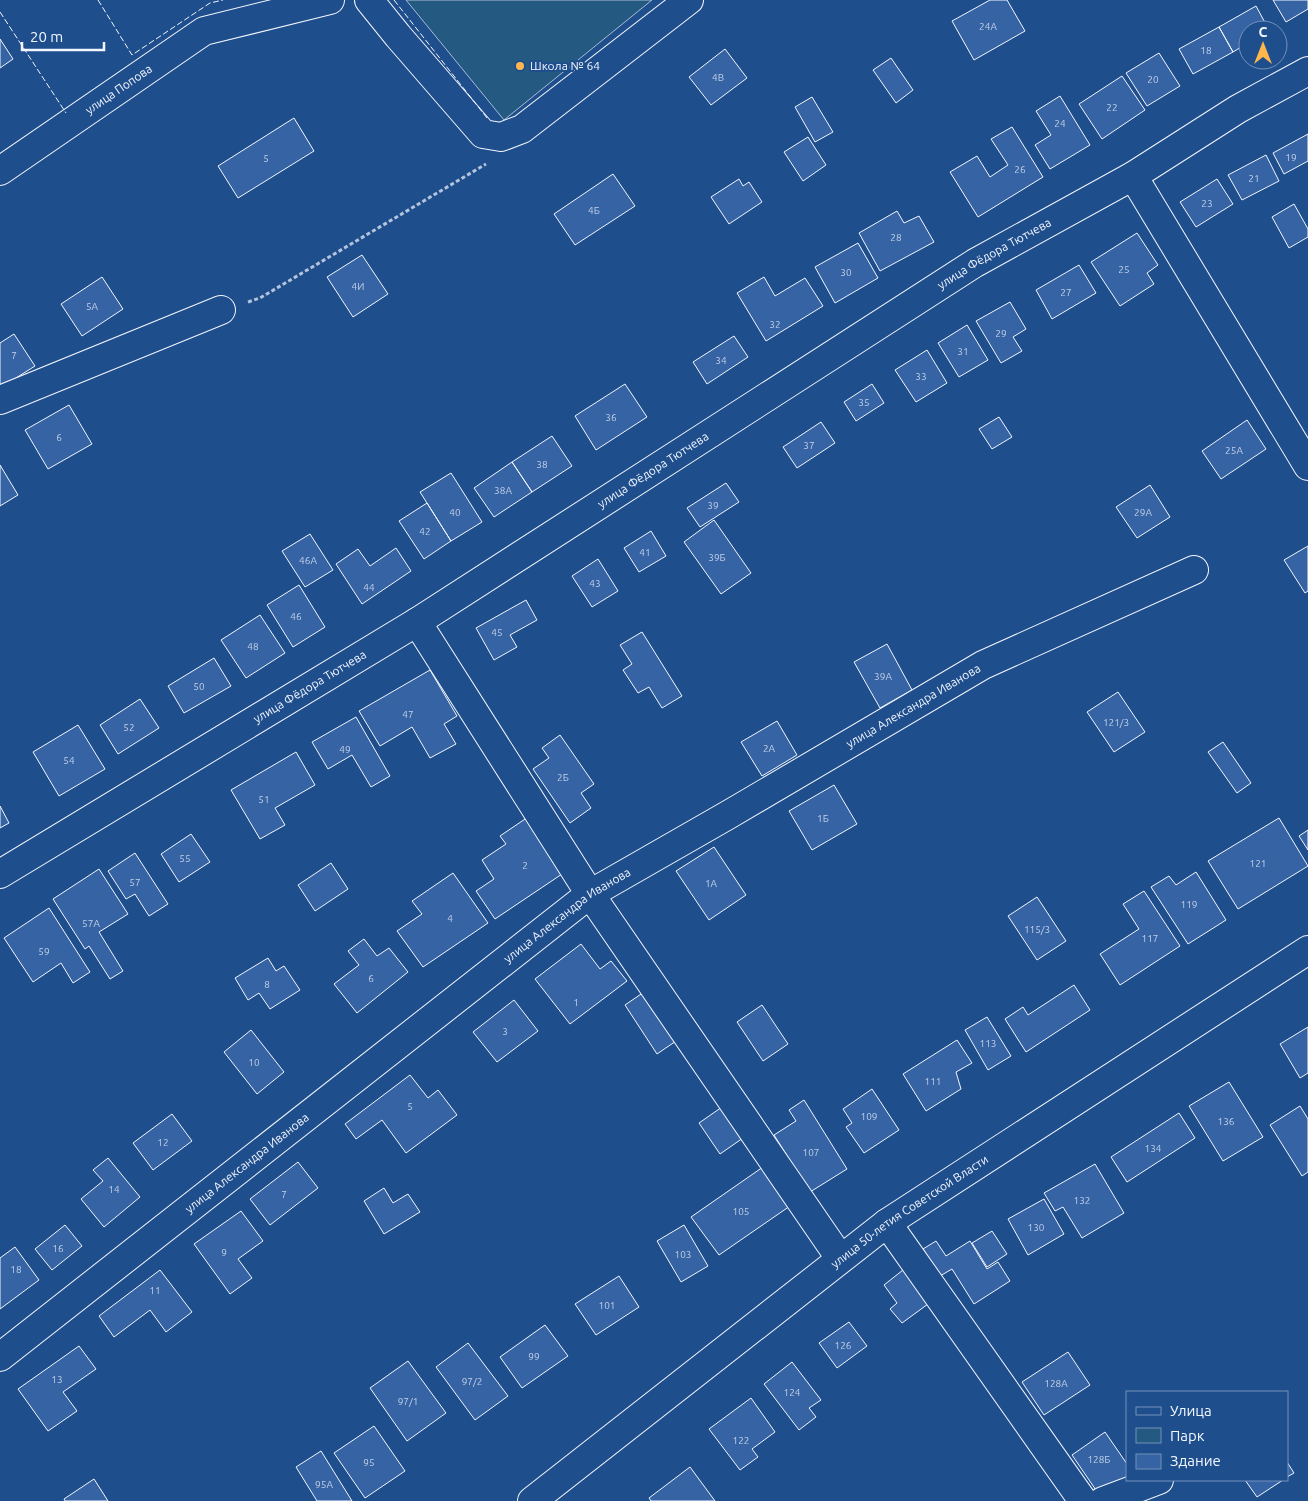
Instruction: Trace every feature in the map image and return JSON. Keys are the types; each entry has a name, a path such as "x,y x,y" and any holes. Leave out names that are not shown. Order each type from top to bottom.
{"street":[{"name":"улица Попова","path":"0,171 204,31 330,0"},
{"path":"369,0 483,134 501,137 522,128 689,0"},
{"name":"улица Фёдора Тютчева","path":"0,874 417,622 975,263 1133,176 1238,109 1308,71"},
{"path":"1133,176 1308,466"},
{"path":"0,400 221,310"},
{"name":"улица Александра Иванова","path":"0,1357 590,894 983,665 1194,570"},
{"path":"417,622 590,894 840,1258"},
{"name":"улица 50-летия Советской Власти","path":"532,1501 887,1223 1308,950"},
{"path":"887,1223 1083,1501"},
{"path":"1103,1501 1155,1481"}],"path":[{"path":"221,310 260,298 488,163 501,137"}],"green space":[{"name":"Школа № 64","path":"406,0 652,0 504,120"}],"building":[{"path":"990,0 1007,0 1025,31 974,60 952,21"},
{"path":"1273,0 1308,0 1308,9 1288,21 1285,20"},
{"path":"1256,6 1264,20 1238,20 1238,49 1233,52 1219,27"},
{"path":"1219,27 1233,52 1193,74 1179,49"},
{"path":"0,39 13,59 0,68"},
{"path":"725,49 747,78 711,105 689,77"},
{"path":"1159,53 1180,86 1147,106 1126,73"},
{"path":"891,58 913,90 896,103 873,70"},
{"path":"1122,76 1145,110 1102,139 1079,104"},
{"path":"1060,96 1090,145 1050,169 1035,145 1051,135 1036,111"},
{"path":"812,97 833,132 815,142 795,107"},
{"path":"294,118 314,151 238,198 218,166"},
{"path":"1012,127 1043,177 978,217 950,172 977,156 990,177 1008,165 991,139"},
{"path":"1308,134 1308,161 1284,174 1273,153"},
{"path":"808,137 826,165 803,181 784,152"},
{"path":"1266,155 1279,181 1242,200 1228,175"},
{"path":"613,174 635,206 575,245 554,214"},
{"path":"739,179 743,186 749,182 762,202 729,224 711,197"},
{"path":"1217,179 1233,204 1196,227 1180,202"},
{"path":"1294,204 1308,229 1308,237 1289,248 1272,217"},
{"path":"897,211 904,223 919,216 934,242 880,271 859,233"},
{"path":"1137,233 1158,265 1147,273 1154,284 1120,306 1091,262"},
{"path":"858,243 878,278 835,303 815,267"},
{"path":"362,255 388,294 353,317 327,277"},
{"path":"1079,265 1096,293 1052,319 1036,290"},
{"path":"102,277 123,309 82,336 61,304"},
{"path":"764,277 775,296 805,278 823,306 766,341 737,293"},
{"path":"1010,302 1026,329 1013,337 1022,351 1001,363 976,321"},
{"path":"967,325 988,360 959,377 938,343"},
{"path":"14,334 35,366 0,388 0,343"},
{"path":"734,336 748,357 707,384 693,362"},
{"path":"927,350 947,383 916,402 895,370"},
{"path":"625,384 647,417 596,450 575,416"},
{"path":"872,384 884,403 856,421 844,402"},
{"path":"69,405 92,444 48,469 25,430"},
{"path":"999,417 1012,437 992,449 979,429"},
{"path":"1247,420 1266,449 1221,479 1202,451"},
{"path":"821,422 835,443 797,468 783,447"},
{"path":"552,436 572,466 532,492 512,462"},
{"path":"512,462 532,492 494,517 474,488"},
{"path":"0,465 18,495 0,506"},
{"path":"451,473 482,522 451,541 420,492"},
{"path":"726,483 739,502 700,527 687,508"},
{"path":"1150,485 1170,517 1137,538 1116,507"},
{"path":"427,503 451,541 424,559 399,521"},
{"path":"714,520 751,573 721,594 684,542"},
{"path":"651,531 666,556 639,572 624,548"},
{"path":"310,534 333,570 305,587 282,551"},
{"path":"1308,546 1308,591 1305,593 1284,560"},
{"path":"396,548 411,571 362,604 336,564 358,549 370,566"},
{"path":"598,559 618,591 592,607 572,576"},
{"path":"299,585 325,627 293,647 267,605"},
{"path":"526,600 537,620 510,635 517,647 494,660 476,628"},
{"path":"260,615 285,653 246,678 221,640"},
{"path":"642,632 682,696 662,708 649,687 638,693 623,670 632,664 620,645"},
{"path":"887,644 912,690 880,708 854,662"},
{"path":"214,658 231,686 184,713 168,686"},
{"path":"430,670 457,716 444,724 456,744 430,758 412,727 380,746 359,711"},
{"path":"1118,692 1145,732 1114,752 1087,712"},
{"path":"140,699 159,728 118,754 100,725"},
{"path":"356,717 390,776 371,787 352,755 328,769 312,742"},
{"path":"777,721 797,755 762,776 741,742"},
{"path":"78,725 105,769 59,796 33,752"},
{"path":"560,735 594,784 581,793 591,808 570,823 533,769 549,758 542,748"},
{"path":"1223,742 1251,783 1237,793 1208,752"},
{"path":"296,752 315,785 275,808 285,825 260,839 231,790"},
{"path":"834,785 857,824 812,850 789,811"},
{"path":"0,806 9,823 0,828"},
{"path":"531,815 568,870 495,919 476,891 494,879 482,860 506,844 500,836"},
{"path":"1279,818 1308,866 1238,909 1208,861"},
{"path":"1308,830 1308,850 1299,836"},
{"path":"191,834 210,862 179,882 161,854"},
{"path":"714,847 746,895 709,920 676,871"},
{"path":"135,853 168,904 149,916 135,894 126,899 108,871"},
{"path":"331,863 348,889 315,911 298,885"},
{"path":"99,869 128,914 99,932 123,971 110,979 89,946 85,949 53,899"},
{"path":"1196,872 1226,920 1188,944 1151,887 1169,876 1176,885"},
{"path":"453,873 488,923 423,967 397,931 422,914 412,901"},
{"path":"1144,891 1180,946 1120,985 1100,954 1139,929 1123,904"},
{"path":"1037,897 1066,941 1037,960 1008,916"},
{"path":"49,908 90,972 73,983 61,963 33,982 4,938"},
{"path":"364,939 377,956 389,948 408,972 357,1013 334,984 359,965 348,951"},
{"path":"581,944 600,969 611,961 627,981 570,1024 535,979"},
{"path":"268,958 276,971 284,966 300,990 270,1009 259,993 248,1000 235,978"},
{"path":"1074,985 1090,1010 1026,1052 1005,1019 1023,1007 1028,1015"},
{"path":"647,990 679,1039 657,1054 625,1005"},
{"path":"514,1000 538,1031 497,1062 473,1032"},
{"path":"762,1005 788,1044 763,1061 737,1022"},
{"path":"987,1017 1011,1056 988,1070 965,1030"},
{"path":"1308,1027 1308,1073 1300,1078 1280,1044"},
{"path":"251,1030 284,1072 257,1094 224,1052"},
{"path":"957,1040 972,1063 956,1072 961,1089 926,1111 903,1074"},
{"path":"410,1075 428,1098 438,1090 457,1115 406,1153 382,1120 356,1139 345,1124"},
{"path":"1229,1082 1263,1137 1223,1161 1189,1106"},
{"path":"872,1089 899,1130 864,1153 846,1127 852,1123 843,1109"},
{"path":"804,1100 847,1169 810,1192 774,1135 796,1121 789,1110"},
{"path":"1300,1106 1308,1119 1308,1172 1302,1176 1270,1125"},
{"path":"722,1107 743,1138 720,1154 699,1123"},
{"path":"1179,1113 1195,1138 1127,1182 1111,1157"},
{"path":"172,1114 192,1141 153,1170 133,1143"},
{"path":"108,1158 140,1197 104,1227 81,1199 103,1181 93,1170"},
{"path":"298,1162 318,1188 270,1225 250,1199"},
{"path":"1095,1164 1124,1213 1082,1238 1063,1207 1055,1211 1044,1193"},
{"path":"763,1167 790,1206 719,1255 691,1217"},
{"path":"384,1188 393,1203 408,1194 420,1212 384,1234 364,1201"},
{"path":"1044,1199 1064,1234 1028,1255 1008,1219"},
{"path":"241,1211 263,1241 238,1259 252,1278 230,1294 194,1244"},
{"path":"65,1225 82,1246 52,1270 35,1249"},
{"path":"684,1225 708,1266 681,1282 657,1241"},
{"path":"992,1231 1007,1254 987,1267 972,1243"},
{"path":"936,1241 946,1256 970,1241 987,1269 998,1262 1010,1281 974,1304 952,1269 940,1276 923,1249"},
{"path":"15,1247 39,1280 0,1309 0,1258"},
{"path":"160,1270 192,1312 166,1332 150,1310 114,1337 99,1316"},
{"path":"903,1270 928,1304 902,1323 890,1309 897,1303 884,1285"},
{"path":"619,1276 639,1307 596,1335 575,1304"},
{"path":"849,1322 867,1346 837,1368 819,1343"},
{"path":"545,1325 568,1356 522,1388 500,1357"},
{"path":"468,1343 508,1396 475,1420 436,1367"},
{"path":"79,1346 96,1369 63,1392 77,1411 48,1431 18,1389"},
{"path":"1068,1352 1090,1385 1044,1415 1022,1382"},
{"path":"408,1361 446,1413 407,1441 370,1388"},
{"path":"792,1362 821,1400 809,1408 816,1417 799,1430 764,1384"},
{"path":"751,1398 775,1432 752,1449 758,1457 740,1470 709,1429"},
{"path":"374,1426 405,1471 365,1498 334,1453"},
{"path":"1105,1432 1126,1463 1126,1478 1100,1496 1072,1455"},
{"path":"321,1451 352,1501 317,1501 296,1467"},
{"path":"1288,1464 1294,1473 1288,1476"},
{"path":"690,1467 715,1501 651,1501 649,1498"},
{"path":"94,1479 108,1501 65,1501 64,1499"},
{"path":"1246,1481 1281,1481 1257,1497"}],"fence":[{"path":"98,0 132,55 210,3 223,0"},
{"path":"394,0 487,118"},
{"path":"0,12 66,113"}],"place":[{"name":"Школа № 64","path":"520,66"}]}
